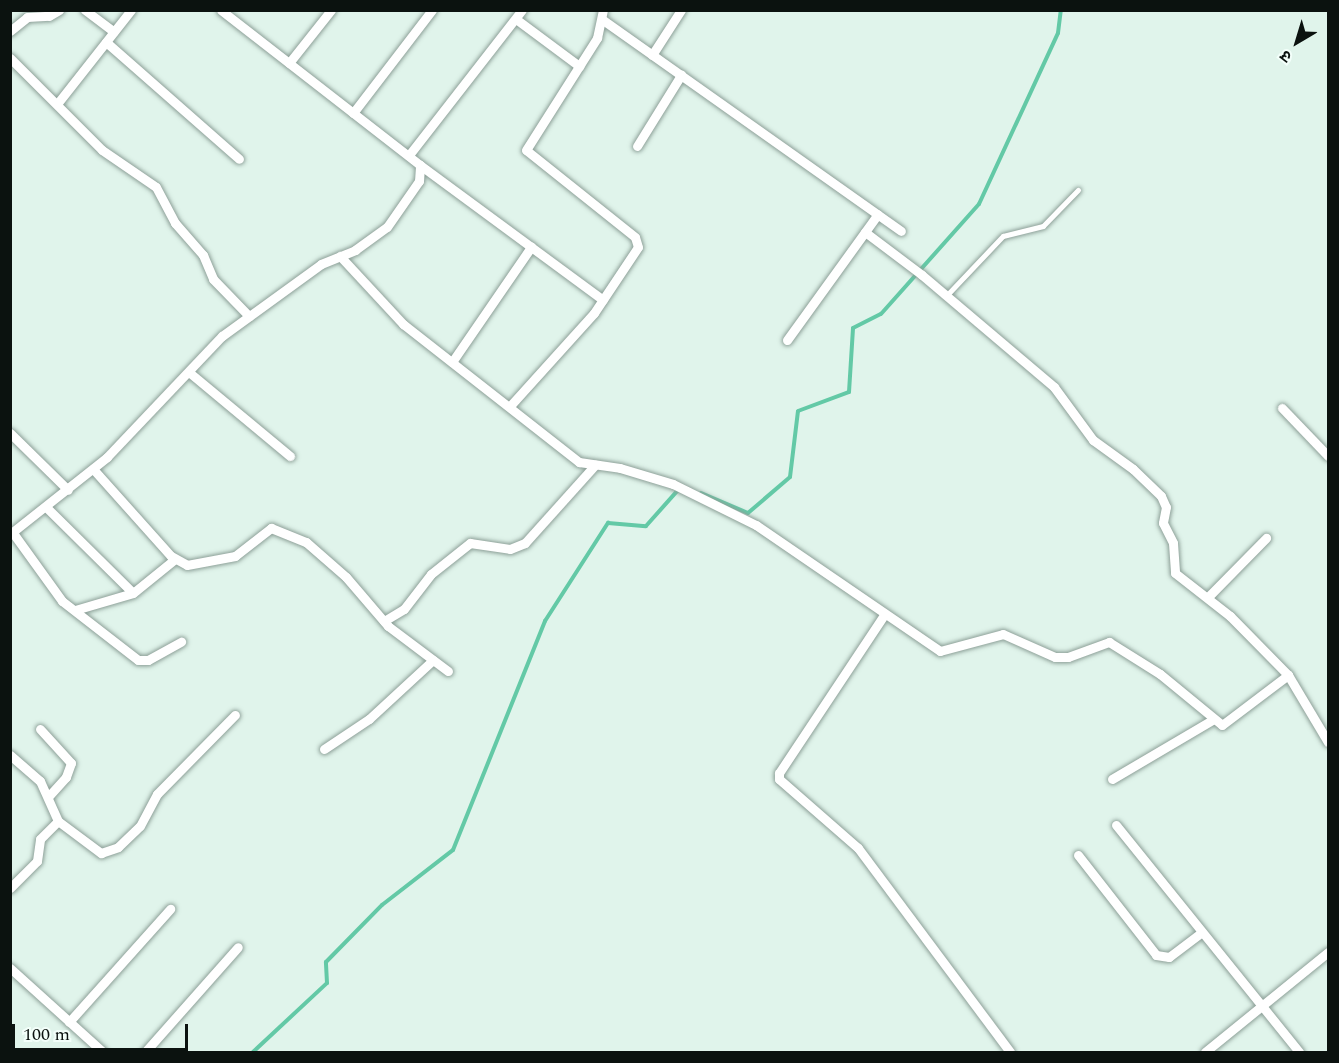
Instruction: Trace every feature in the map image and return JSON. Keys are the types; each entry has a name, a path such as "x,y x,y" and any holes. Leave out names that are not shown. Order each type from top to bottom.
{"street":[{"path":"10,31 27,17 49,16 59,10"},
{"path":"85,10 114,32"},
{"path":"57,104 131,10"},
{"path":"221,10 420,165 603,300"},
{"path":"289,63 331,10"},
{"path":"354,113 432,10"},
{"path":"409,155 522,10"},
{"path":"652,55 681,10"},
{"path":"510,406 603,300 639,242 526,150 579,66 603,15 652,55 901,231"},
{"path":"516,19 579,66"},
{"path":"106,42 239,159"},
{"path":"10,58 102,150 156,187 175,223 203,255 213,279 249,316"},
{"path":"637,146 681,75"},
{"path":"181,642 148,660 138,660 75,610 52,588 12,534 94,470 190,373 222,336 321,264 364,245 387,227 419,181 420,165"},
{"path":"787,340 878,214"},
{"path":"865,232 910,265 1054,387 1093,440 1133,469 1161,496 1166,507 1163,523 1173,543 1172,566 1180,578 1208,597 1288,675 1329,742"},
{"path":"452,362 531,247"},
{"path":"340,256 403,324 579,462 620,468 674,484 756,525 884,615 940,651 1003,634 1055,657 1068,657 1109,642 1116,644 1214,719 1227,724 1288,675"},
{"path":"190,373 290,456"},
{"path":"1282,408 1329,456"},
{"path":"10,433 68,490"},
{"path":"384,621 405,609 431,574 470,543 510,549 525,543 595,465"},
{"path":"94,470 175,559 194,565 241,554 264,531 285,530 319,550 384,621 448,671"},
{"path":"46,507 133,593"},
{"path":"1208,597 1266,538"},
{"path":"75,610 133,593 175,559"},
{"path":"884,615 779,773 779,779 858,848 1010,1053"},
{"path":"324,749 369,719 433,660"},
{"path":"10,755 39,782 49,796 58,821 96,851 110,852 140,826 157,794 235,715"},
{"path":"1112,779 1214,719"},
{"path":"40,729 71,763 66,777 49,796"},
{"path":"10,888 37,861 40,839 58,821"},
{"path":"1116,825 1299,1053"},
{"path":"1078,855 1156,955 1169,957 1202,932"},
{"path":"69,1022 170,909"},
{"path":"145,1053 238,947"},
{"path":"1205,1053 1329,952"},
{"path":"10,968 103,1053"}],"lane":[{"path":"946,295 1003,236 1043,226 1078,190"}],"waterway":[{"path":"701,493 748,513 790,477 798,411 849,392 853,328 881,314 979,204 1058,33 1061,10"},
{"path":"253,1052 327,983 326,962 382,905 453,850 545,621 608,523 646,526 679,489"}]}
